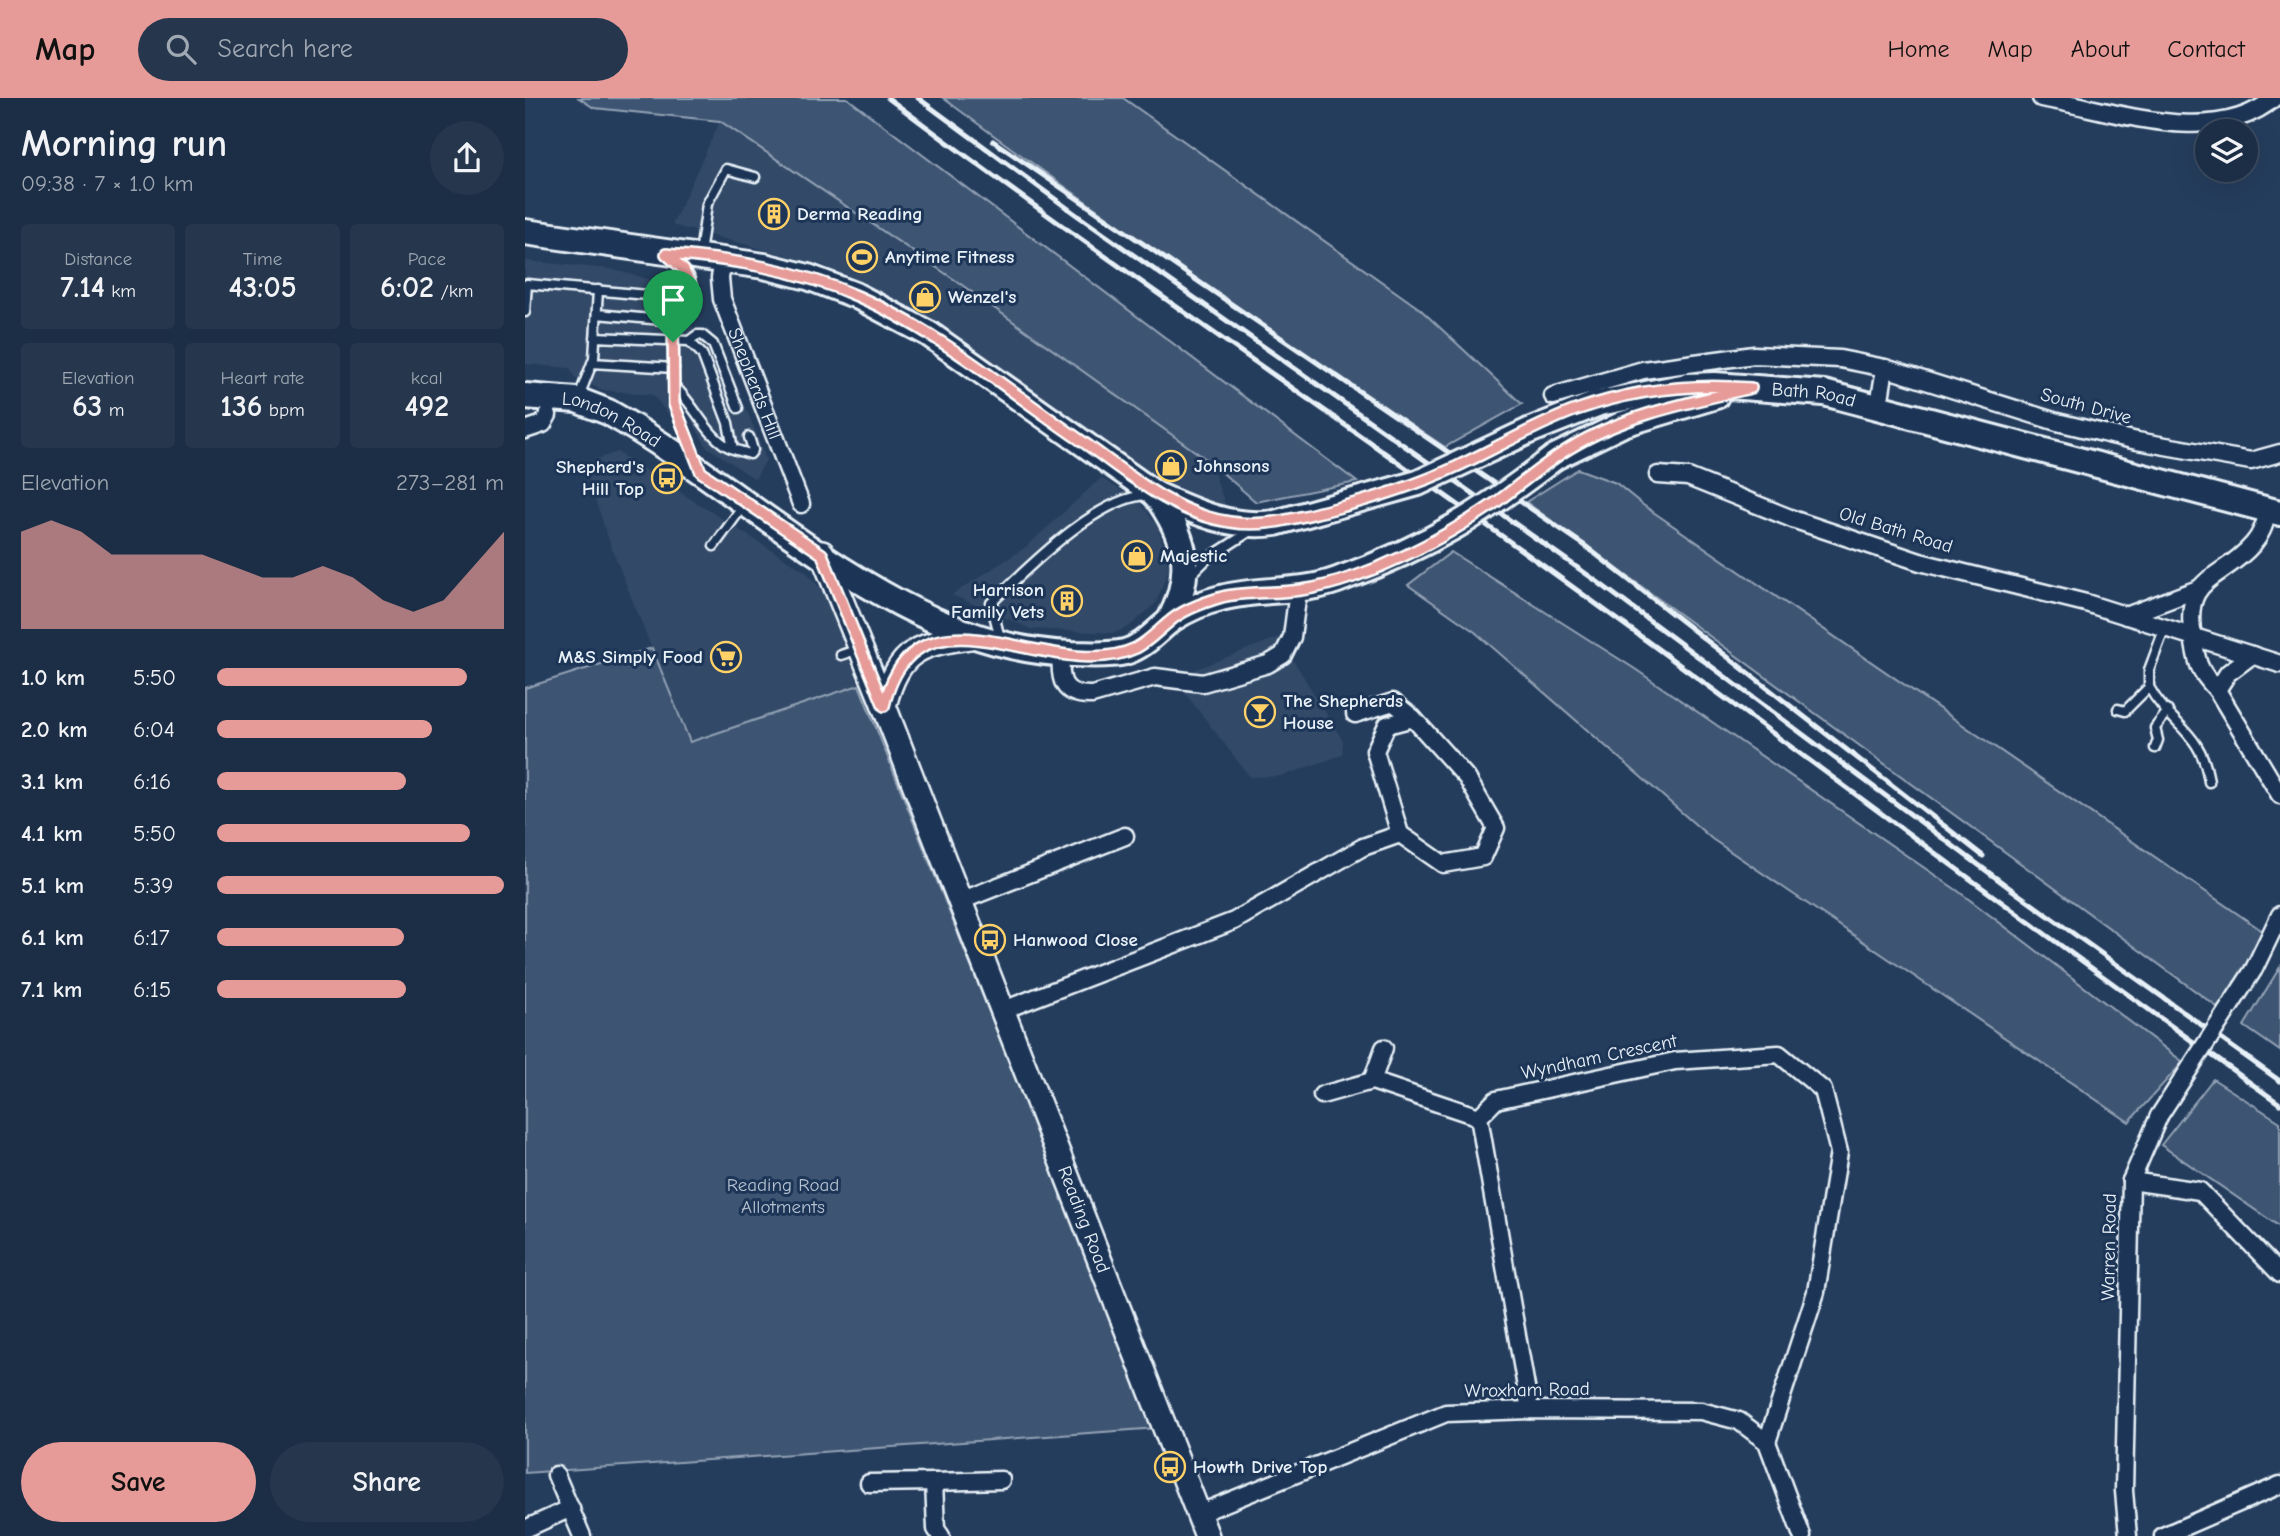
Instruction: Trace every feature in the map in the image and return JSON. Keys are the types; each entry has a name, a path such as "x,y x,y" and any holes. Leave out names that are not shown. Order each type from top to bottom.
{"main road":[{"path":"525,232 666,254 711,258 808,277 880,306 957,354 1154,494 1170,516 1181,542 1185,583 1170,620"},
{"name":"Bath Road","path":"1154,494 1215,519 1268,524 1418,483 1531,430 1588,407 1661,390 1715,385 1824,393 1879,405 2275,511"},
{"name":"London Road","path":"525,396 577,400 621,419 900,604 976,636 1003,644 1061,654 1097,655 1125,652 1152,638 1170,620 1222,597 1298,591 1406,555 1462,524 1555,457 1623,424 1699,400 1751,388"}],"street":[{"path":"2041,98 2069,100 2142,120 2215,124 2260,111 2274,98"},
{"name":"Shepherds Hill","path":"711,258 720,278 722,299 801,504"},
{"name":"South Drive","path":"1553,396 1643,370 1754,355 1840,359 1885,368 2057,422 2137,441 2251,461 2280,453"},
{"path":"1879,405 1885,368"},
{"path":"525,430 543,424 548,415"},
{"name":"Old Bath Road","path":"1658,475 1688,477 1795,520 1920,562 2126,615 2280,664"},
{"path":"2126,615 2198,589 2252,545 2275,511"},
{"name":"Reading Road","path":"822,554 850,652 884,706 958,902 1207,1536"},
{"path":"2198,589 2190,605 2189,623 2195,658 2203,676 2217,690 2280,795"},
{"path":"1061,654 1061,681 1068,691 1081,696 1155,677 1203,683 1268,664 1283,656 1292,637 1298,591"},
{"path":"884,706 896,670 913,651 935,643 976,636"},
{"path":"2217,690 2228,673 2252,654"},
{"path":"1355,714 1393,702 1413,718 1467,778 1496,828 1483,857 1443,864 1400,834 1375,751 1387,725 1413,718"},
{"path":"1001,1011 1234,921 1363,846 1400,834"},
{"path":"958,902 1125,836"},
{"name":"Warren Road","path":"2128,1536 2125,1491 2131,1181 2159,1116 2255,969 2280,915"},
{"path":"1372,1081 1384,1048"},
{"name":"Wyndham Crescent","path":"1479,1118 1496,1100 1675,1061 1779,1055 1823,1090 1839,1152 1816,1292 1767,1442"},
{"path":"1322,1095 1372,1081 1479,1118 1530,1410"},
{"path":"2131,1181 2200,1191 2280,1274"},
{"name":"Wroxham Road","path":"1198,1514 1446,1413 1701,1410 1739,1421 1767,1442"},
{"path":"1767,1442 1802,1536"},
{"path":"556,1475 582,1536"},
{"path":"869,1483 1000,1480"},
{"path":"934,1482 936,1529 941,1536"},
{"path":"2163,1536 2280,1485"},
{"path":"525,1529 571,1508"}],"lane":[{"path":"711,258 707,204 726,169 755,177"},
{"path":"666,254 684,270 692,288 673,315 674,404 701,472"},
{"path":"525,313 527,284 681,301"},
{"path":"577,400 592,363 598,290"},
{"path":"597,314 673,321"},
{"path":"595,337 673,342 689,341 702,335 713,344 738,408"},
{"path":"689,341 702,354 728,423 733,449"},
{"path":"592,363 674,368"},
{"path":"674,386 689,399 720,442 750,454 753,450 749,437"},
{"path":"1003,644 993,619 991,603 1069,534 1110,503 1154,494"},
{"path":"714,546 746,502"},
{"path":"1185,583 1207,559 1268,524"},
{"path":"2165,627 2149,670 2149,687 2199,745 2209,782"},
{"path":"2118,709 2125,711 2149,687"},
{"path":"2155,748 2158,740 2155,728 2168,711"}],"shaded area":[{"path":"720,121 955,280 1210,462 1226,507 1188,499 950,332 823,265 672,225"},
{"path":"525,261 610,269 679,287 692,315 688,324 695,328 707,328 718,340 758,438 766,460 755,479 706,446 686,410 669,415 653,395 603,390 575,378 570,368 525,364"},
{"path":"617,452 806,572 825,594 859,685 689,742 612,549 583,464"},
{"path":"1101,478 1139,502 1158,527 1169,568 1156,603 1130,626 1115,633 1031,629 952,595 1026,547"},
{"path":"1279,637 1343,741 1342,755 1282,776 1250,777 1182,689 1194,670"}],"green space":[{"path":"579,98 847,98 1357,482 1256,502 1210,462 955,280 720,121 594,108"},
{"path":"943,98 1123,98 1420,309 1522,404 1445,447 1192,276"},
{"path":"1578,469 1616,483 1643,505 2267,934 2220,1009 1526,502"},
{"path":"1451,552 1635,669 1958,891 2183,1062 2129,1122 1712,839 1475,632 1408,585"},
{"name":"Reading Road Allotments","path":"652,648 690,742 859,685 1091,1268 1158,1428 525,1473 525,688"},
{"path":"2280,967 2280,1051 2244,1026"},
{"path":"2213,1079 2280,1122 2280,1227 2161,1145"}],"railway":[{"path":"888,98 1113,262 1591,600 2280,1104"},
{"path":"918,98 1074,213 1595,580 2011,889 2280,1081"},
{"path":"993,141 1584,545 1983,856"}],"place":[{"name":"Derma Reading","path":"774,214"},
{"name":"Anytime Fitness","path":"862,257"},
{"name":"Wenzel's","path":"925,297"},
{"name":"Johnsons","path":"1171,466"},
{"name":"Shepherd's Hill Top","path":"667,478"},
{"name":"Majestic","path":"1137,556"},
{"name":"Harrison Family Vets","path":"1067,601"},
{"name":"M&S Simply Food","path":"726,657"},
{"name":"The Shepherds House","path":"1260,712"},
{"name":"Hanwood Close","path":"990,940"},
{"name":"Howth Drive Top","path":"1170,1467"}],"route":[{"path":"666,254 750,264 808,277 880,306 920,329 1131,474 1154,494 1215,519 1261,525 1337,508 1418,483 1558,418 1599,403 1687,386 1751,388 1661,411 1600,433 1573,446 1496,502 1406,555 1314,588 1222,597 1170,620 1152,638 1125,652 1097,655 1061,654 1003,644 976,636 925,645 913,651 901,663 892,678 884,706 822,554 701,472 674,404 673,342 673,315 692,288 689,276 666,254"}]}
